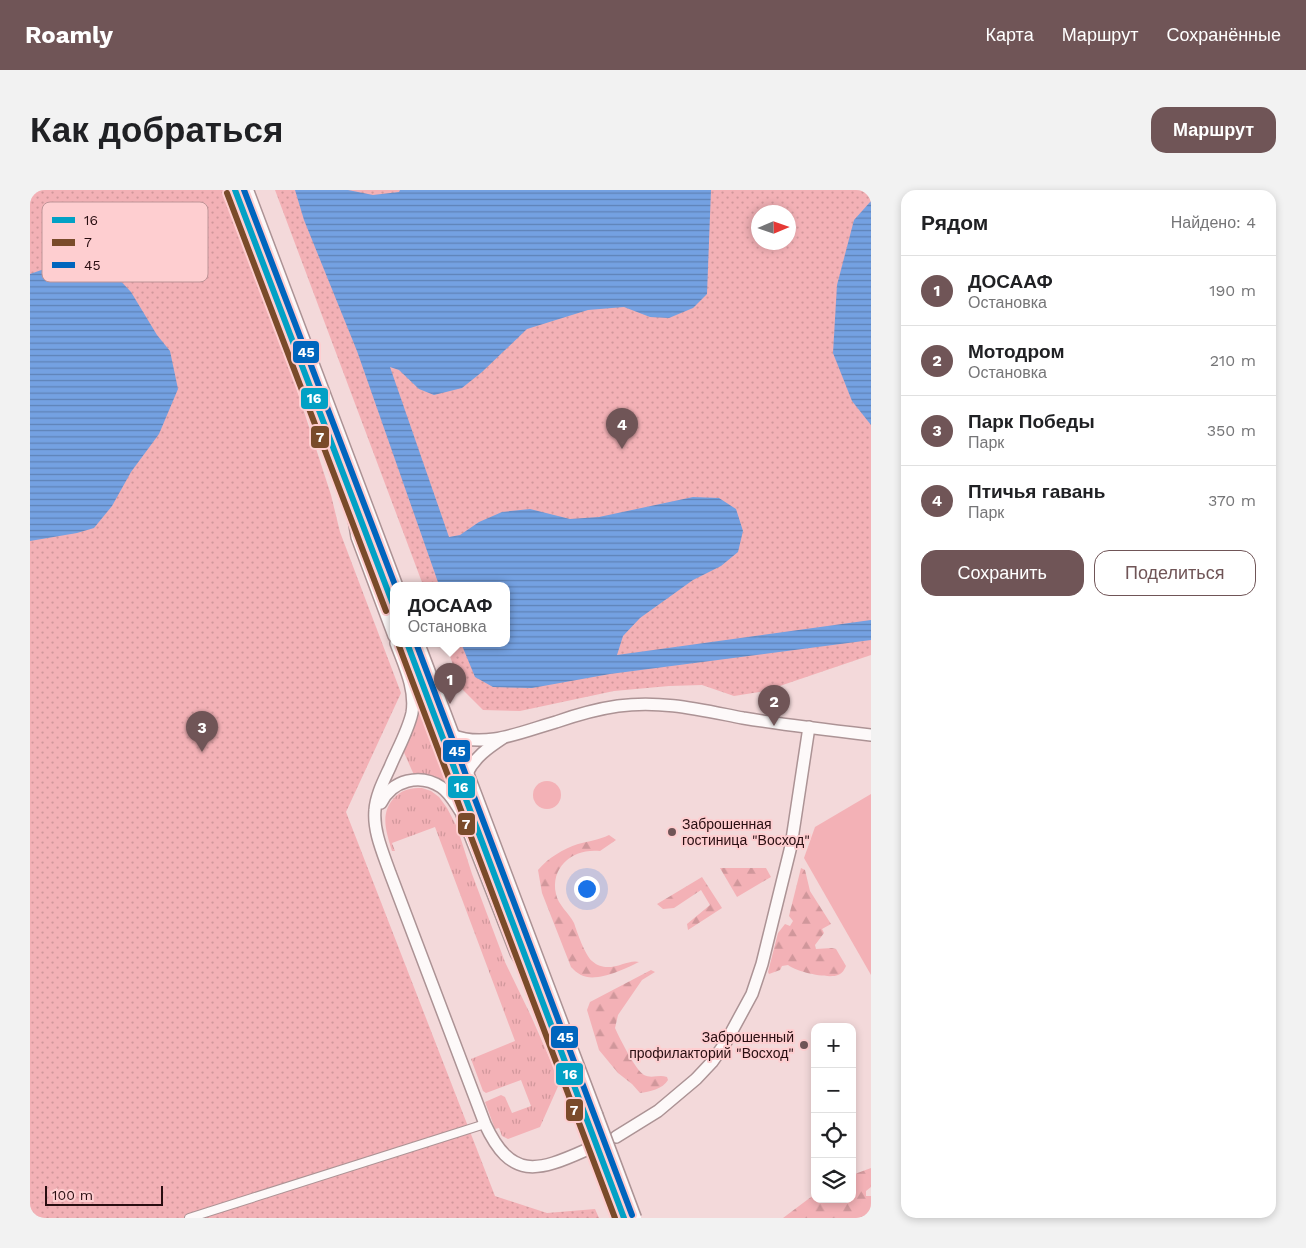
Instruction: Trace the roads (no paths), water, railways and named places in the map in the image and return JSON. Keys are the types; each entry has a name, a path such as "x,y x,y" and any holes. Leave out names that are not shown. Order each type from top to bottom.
{"main road":[{"path":"235,190 390,598"},
{"path":"247,190 395,582"},
{"path":"409,647 537,988 635,1218"},
{"path":"419,647 591,1116 624,1218"}],"street":[{"path":"349,490 357,537 390,625"},
{"path":"397,647 411,685 412,714 376,800 375,811 377,835 390,873 485,1124 501,1152 518,1164 529,1166 551,1164 586,1150"},
{"path":"452,735 462,739 473,740 504,737 606,708 653,703 871,735"},
{"path":"616,1137 658,1111 696,1079 726,1042 748,1001 762,964 792,846 810,727"},
{"path":"467,773 471,763 504,737"},
{"path":"376,827 377,814 382,801 386,794 396,785 408,780 423,780 436,785 447,793 460,812 516,953 537,988"},
{"path":"189,1218 485,1124"}],"water":[{"path":"295,190 348,190 373,195 399,192 400,190 711,190 707,294 693,308 669,318 650,317 624,307 588,310 527,329 482,372 462,388 434,395 419,389 399,370 390,367 449,537 460,535 479,522 502,512 530,509 570,519 599,517 693,497 719,498 736,509 743,531 738,552 721,566 693,580 640,618 623,636 617,655 871,620 871,640 610,674 532,688 493,687 475,677 463,647 510,647 510,582 438,582 357,351 304,220"},
{"path":"871,201 871,425 852,401 833,353 837,285 854,220"},
{"path":"42,270 42,282 122,282 131,292 157,335 170,351 178,389 159,434 131,472 112,506 94,528 77,533 30,541 30,274"}],"place":[{"name":"Птичья гавань","path":"622,449"},
{"name":"ДОСААФ","path":"450,704"},
{"name":"Мотодром","path":"774,726"},
{"name":"Парк Победы","path":"202,752"},
{"name":"Заброшенная гостиница \"Восход\"","path":"672,832"},
{"name":"Заброшенный профилакторий \"Восход\"","path":"804,1045"}]}
